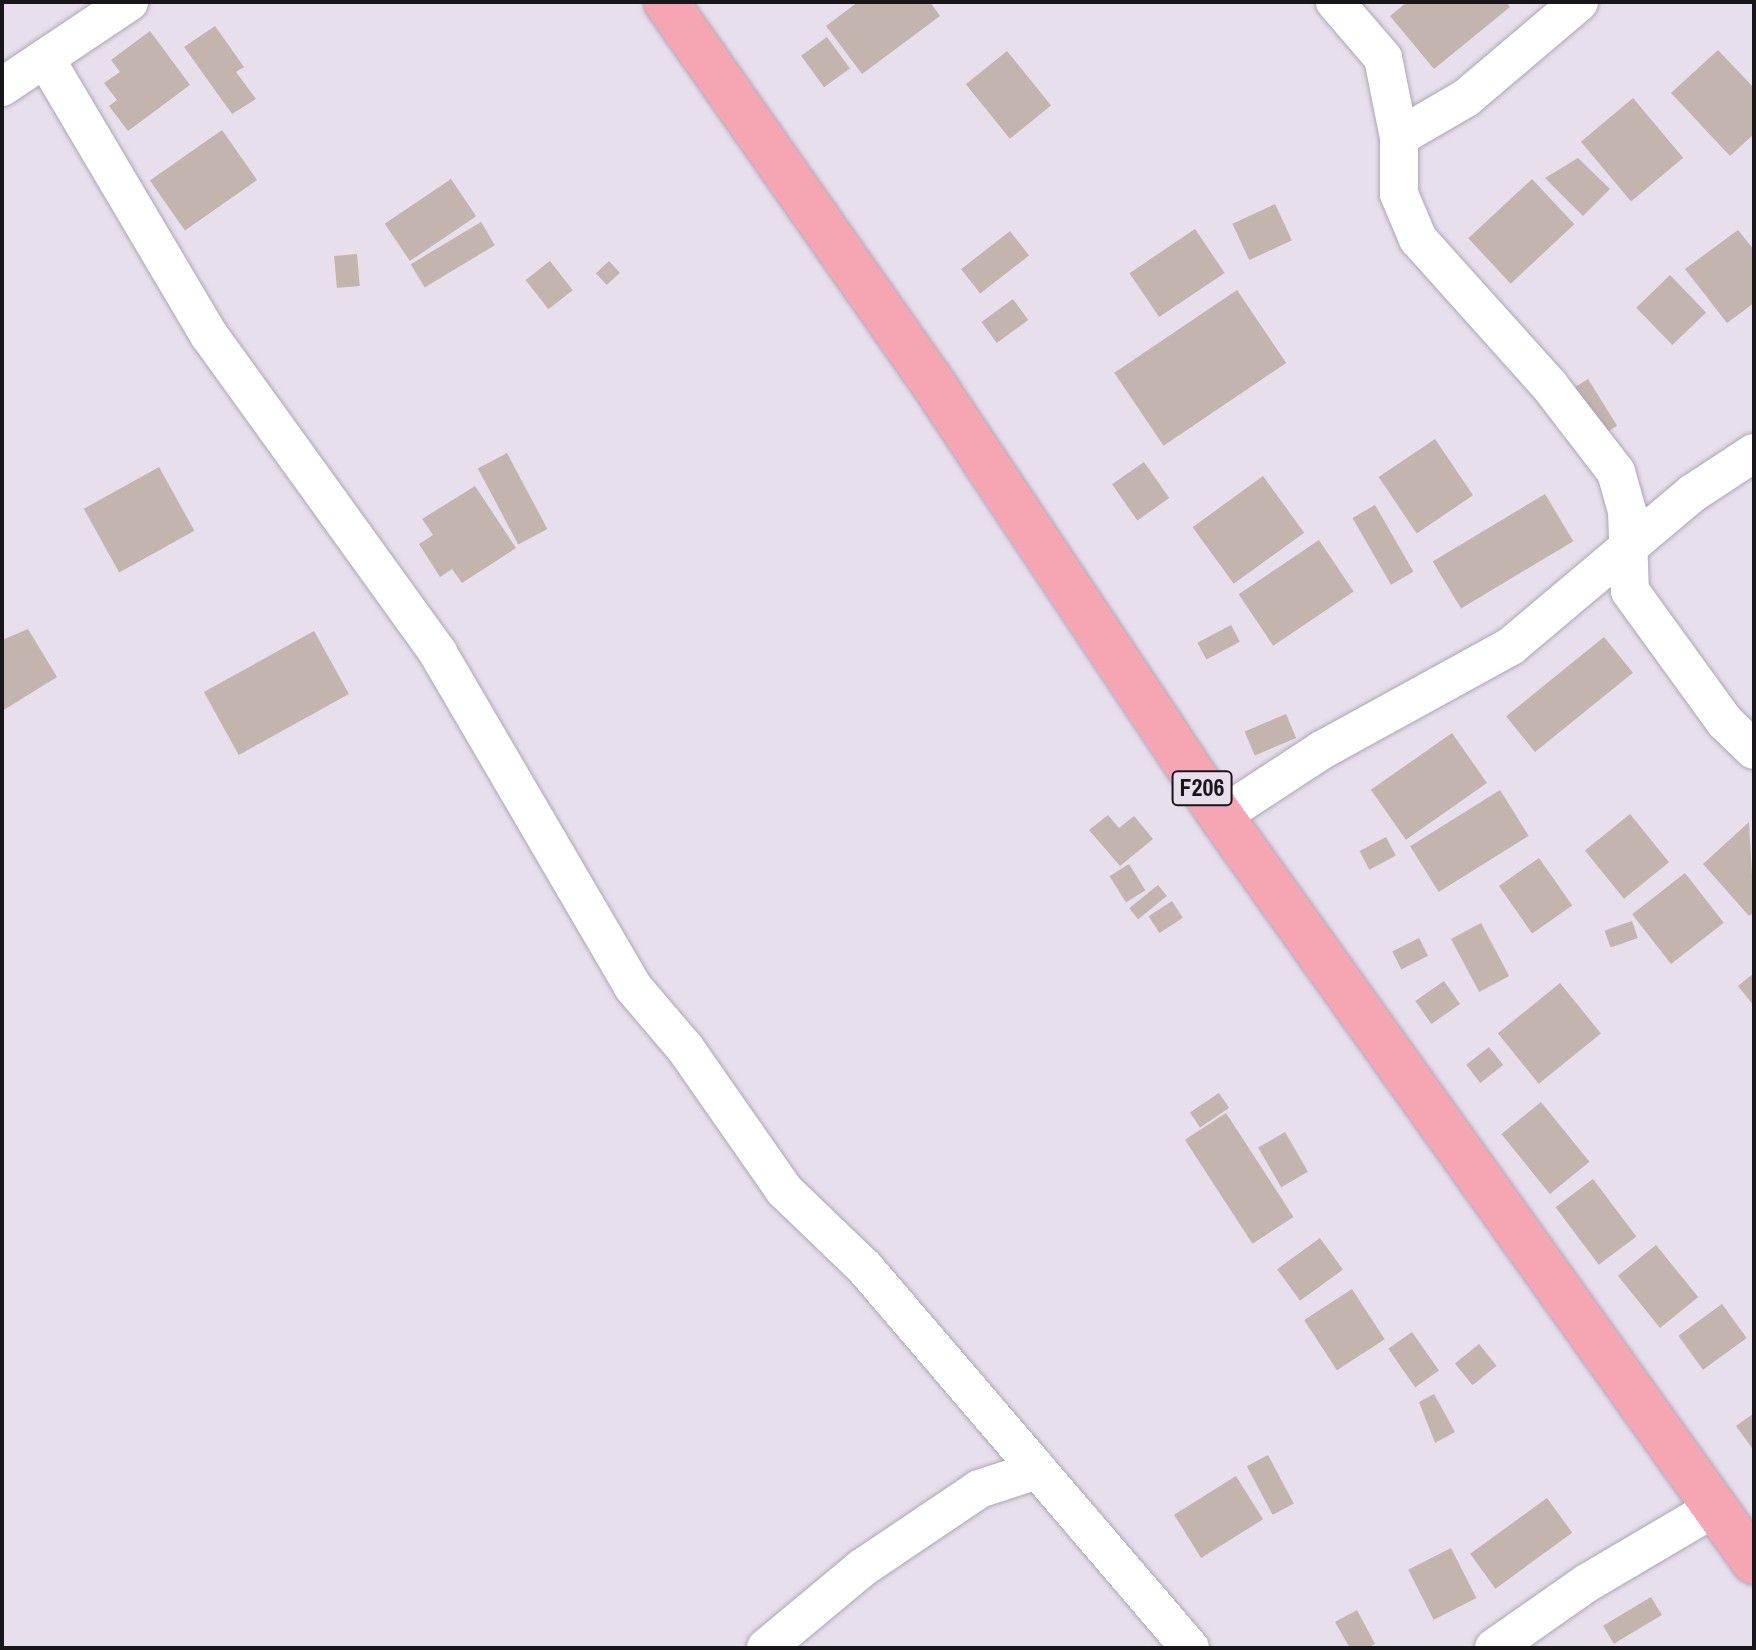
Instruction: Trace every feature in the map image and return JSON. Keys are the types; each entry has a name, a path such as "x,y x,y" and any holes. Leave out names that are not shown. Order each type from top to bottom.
{"main road":[{"name":"F206","path":"666,2 940,394 1221,816 1754,1562"}],"street":[{"path":"5,80 45,58 129,2"},
{"path":"1335,2 1383,58 1399,137 1399,194 1418,239 1549,385 1616,472 1630,543 1630,591 1725,722 1754,750"},
{"path":"1399,137 1466,98 1579,2"},
{"path":"45,58 209,335 438,653 633,987 685,1048 784,1190 865,1268 1034,1471 1190,1648"},
{"path":"1221,816 1322,750 1511,646 1630,543 1754,453"},
{"path":"766,1648 862,1568 979,1489 1034,1471"},
{"path":"1494,1648 1587,1583 1716,1507"}],"building":[{"path":"858,2 930,2 940,16 862,74 826,26"},
{"path":"1407,2 1506,2 1510,7 1434,69 1390,16"},
{"path":"215,26 244,67 236,72 256,99 232,114 184,47"},
{"path":"150,31 190,85 128,131 109,106 117,100 104,83 120,72 111,60"},
{"path":"827,37 850,69 824,87 801,56"},
{"path":"1718,50 1754,88 1754,134 1730,156 1671,93"},
{"path":"1007,51 1051,105 1010,139 966,84"},
{"path":"1633,98 1683,158 1631,201 1581,142"},
{"path":"222,130 257,180 185,230 150,180"},
{"path":"1578,158 1610,189 1583,216 1545,178"},
{"path":"451,179 476,216 410,261 385,224"},
{"path":"1532,179 1574,224 1511,284 1468,238"},
{"path":"1275,204 1292,240 1249,260 1232,224"},
{"path":"481,222 495,245 425,287 411,264"},
{"path":"1195,229 1225,273 1159,317 1130,273"},
{"path":"1738,230 1754,250 1754,303 1727,323 1685,269"},
{"path":"1010,231 1029,255 980,294 961,269"},
{"path":"357,254 360,286 337,288 334,256"},
{"path":"550,261 573,290 548,309 526,280"},
{"path":"609,261 620,273 607,285 596,273"},
{"path":"1670,275 1706,312 1672,345 1636,308"},
{"path":"1237,290 1286,363 1164,446 1114,373"},
{"path":"1013,299 1028,320 997,343 981,322"},
{"path":"1588,379 1617,426 1598,438 1568,391"},
{"path":"1435,439 1473,495 1417,533 1379,477"},
{"path":"507,453 547,529 518,544 478,468"},
{"path":"1144,462 1169,498 1137,520 1112,484"},
{"path":"159,467 194,531 119,573 84,509"},
{"path":"1263,476 1304,533 1234,584 1193,527"},
{"path":"475,486 516,548 462,583 452,569 440,577 419,544 433,535 422,519"},
{"path":"1545,494 1573,541 1461,609 1433,561"},
{"path":"1375,505 1414,572 1391,585 1352,518"},
{"path":"1319,540 1354,591 1273,646 1239,594"},
{"path":"1231,625 1240,642 1206,660 1197,643"},
{"path":"28,629 57,677 2,711 2,640"},
{"path":"314,631 349,694 239,755 204,692"},
{"path":"1604,637 1633,673 1535,752 1506,716"},
{"path":"1286,714 1296,738 1255,756 1245,732"},
{"path":"1452,733 1487,783 1406,840 1371,790"},
{"path":"1500,790 1529,836 1439,892 1410,846"},
{"path":"1630,814 1669,862 1624,899 1585,851"},
{"path":"1108,815 1119,828 1134,816 1153,839 1120,866 1089,830"},
{"path":"1749,822 1754,912 1749,916 1703,864"},
{"path":"1386,837 1396,856 1369,870 1360,851"},
{"path":"1539,858 1572,906 1532,934 1499,886"},
{"path":"1129,864 1145,890 1126,902 1109,876"},
{"path":"1685,873 1724,923 1671,964 1632,914"},
{"path":"1158,885 1167,896 1138,919 1129,908"},
{"path":"1172,901 1183,918 1159,933 1149,916"},
{"path":"1632,921 1638,938 1610,947 1605,930"},
{"path":"1481,923 1509,976 1479,992 1451,939"},
{"path":"1419,938 1428,956 1401,969 1392,952"},
{"path":"1754,973 1754,1006 1738,986"},
{"path":"1444,981 1460,1004 1431,1024 1415,1001"},
{"path":"1560,983 1601,1034 1539,1084 1498,1033"},
{"path":"1489,1047 1503,1065 1480,1083 1466,1065"},
{"path":"1219,1093 1229,1108 1200,1127 1190,1113"},
{"path":"1541,1102 1589,1162 1550,1194 1501,1134"},
{"path":"1226,1113 1294,1217 1252,1244 1185,1140"},
{"path":"1285,1132 1308,1172 1281,1187 1258,1148"},
{"path":"1593,1179 1636,1237 1599,1265 1555,1207"},
{"path":"1320,1238 1343,1270 1300,1301 1277,1269"},
{"path":"1656,1245 1698,1297 1660,1328 1618,1276"},
{"path":"1352,1289 1385,1339 1337,1370 1304,1320"},
{"path":"1722,1304 1747,1338 1703,1370 1678,1336"},
{"path":"1412,1332 1439,1371 1415,1387 1388,1349"},
{"path":"1479,1344 1497,1366 1473,1385 1455,1364"},
{"path":"1434,1394 1455,1432 1435,1443 1419,1402"},
{"path":"1754,1413 1754,1446 1752,1448 1736,1426"},
{"path":"1268,1455 1294,1504 1273,1515 1247,1466"},
{"path":"1236,1476 1263,1519 1201,1558 1174,1515"},
{"path":"1547,1498 1572,1533 1495,1589 1470,1554"},
{"path":"1451,1548 1476,1598 1434,1620 1408,1570"},
{"path":"1651,1597 1662,1615 1614,1644 1603,1626"},
{"path":"1357,1610 1375,1644 1368,1648 1350,1648 1335,1622"}]}
